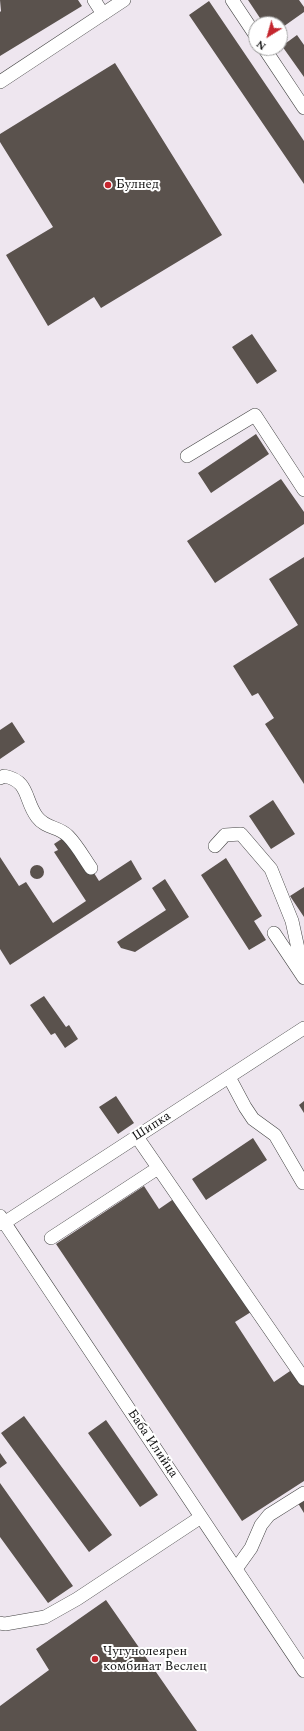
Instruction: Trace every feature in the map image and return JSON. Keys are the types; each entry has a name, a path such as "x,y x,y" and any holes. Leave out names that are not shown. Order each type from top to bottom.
{"street":[{"path":"94,0 103,14"},
{"path":"0,82 124,0"},
{"path":"232,0 248,24"},
{"path":"269,56 304,108"},
{"path":"187,456 255,415 304,490"},
{"path":"0,778 4,776 12,778 20,783 36,816 46,826 58,829 67,835 92,868"},
{"path":"216,846 225,835 241,834 270,869 292,921 299,953 304,960"},
{"path":"274,933 304,978"},
{"name":"Шипка","path":"2,1221 138,1137 304,1028"},
{"path":"229,1077 253,1119 275,1135 304,1182"},
{"path":"138,1137 304,1379"},
{"path":"51,1238 158,1168"},
{"name":"Баба Илийца","path":"2,1221 304,1671"},
{"path":"236,1569 251,1548 261,1525 269,1516 304,1493"},
{"path":"0,1623 5,1624 45,1617 77,1599 201,1517"}],"shaded area":[{"path":"0,0 304,0 304,1731 0,1731"}],"building":[{"path":"0,0 78,0 82,6 0,56"},
{"path":"248,0 299,0 304,7 304,12 288,23 288,16 259,16"},
{"path":"209,1 304,141 304,184 189,15"},
{"path":"297,35 304,45 304,77 288,54 288,42"},
{"name":"Булнед","path":"115,63 222,235 101,308 94,297 48,326 6,255 53,227 0,142 0,134"},
{"path":"252,334 277,371 257,384 232,347"},
{"path":"256,434 269,454 211,493 198,473"},
{"path":"281,479 304,512 304,524 215,583 187,541"},
{"path":"304,557 304,784 265,724 274,718 258,693 252,696 233,666 298,625 269,579"},
{"path":"12,722 25,742 0,759 0,730"},
{"path":"273,800 295,834 271,849 249,816"},
{"path":"66,836 91,875 94,873 99,881 131,860 142,879 10,965 0,949 0,857 19,886 26,882 53,923 86,901 54,852 58,850 54,844"},
{"path":"226,858 262,916 254,921 266,940 249,950 201,875"},
{"path":"37,865 42,867 44,872 42,877 37,879 32,877 30,872 32,867"},
{"path":"165,879 189,917 135,952 121,948 117,942 166,910 152,888"},
{"path":"304,887 304,917 290,896"},
{"path":"44,996 66,1027 69,1025 78,1039 65,1048 55,1033 51,1035 30,1005"},
{"path":"116,1096 134,1123 118,1134 99,1107"},
{"path":"304,1101 304,1113 299,1105"},
{"path":"253,1138 267,1160 206,1200 192,1179"},
{"path":"144,1186 159,1209 175,1198 251,1312 235,1322 274,1382 293,1369 304,1386 304,1481 242,1521 56,1244"},
{"path":"24,1416 112,1535 89,1552 1,1433"},
{"path":"106,1420 158,1495 140,1507 88,1433"},
{"path":"0,1453 7,1463 0,1468"},
{"path":"0,1483 73,1586 48,1603 0,1537"},
{"path":"304,1495 304,1513 296,1500"},
{"name":"Чугунолеярен комбинат Веслец","path":"106,1600 197,1731 0,1731 0,1706 49,1670 36,1649"}],"place":[{"name":"Булнед","path":"108,185"},
{"name":"Чугунолеярен комбинат Веслец","path":"95,1659"}]}
